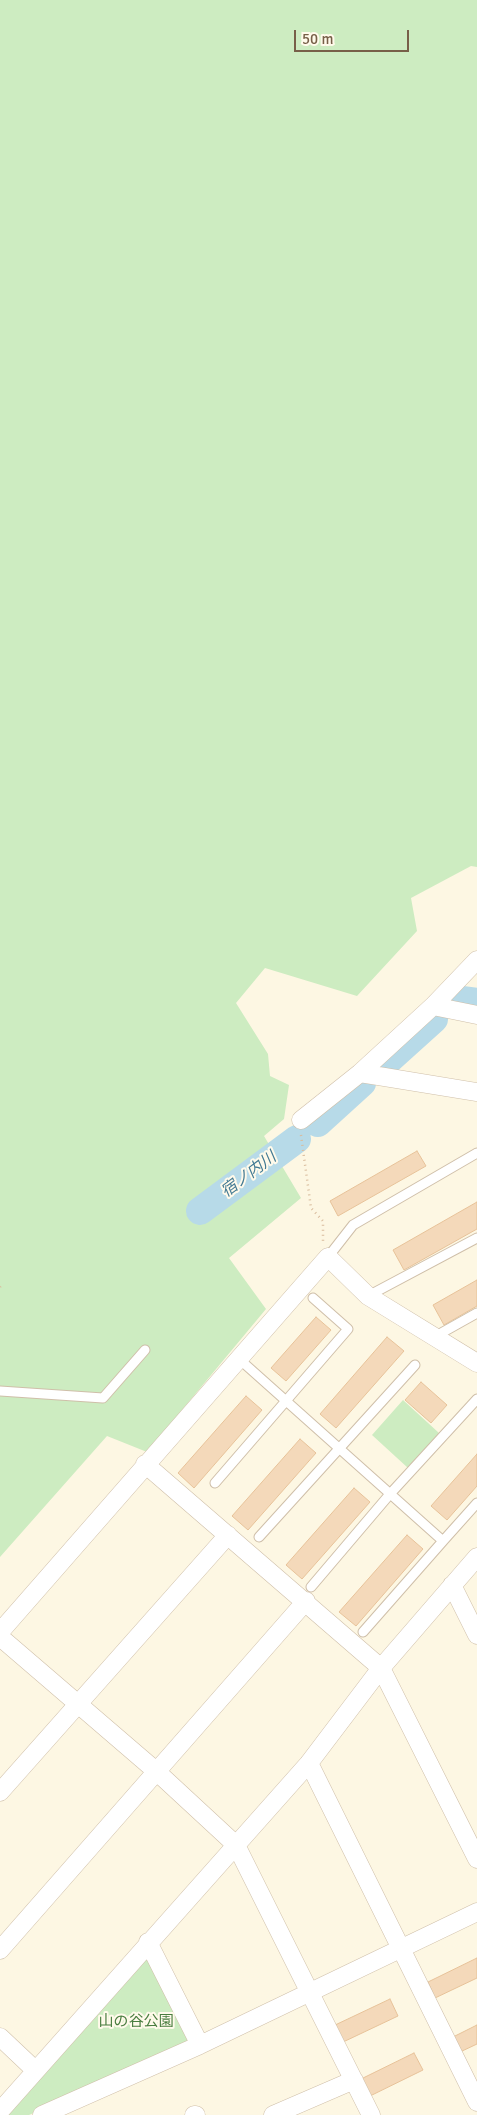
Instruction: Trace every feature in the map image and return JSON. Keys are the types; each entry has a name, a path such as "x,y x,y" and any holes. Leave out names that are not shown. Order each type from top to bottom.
{"street":[{"path":"301,1120 360,1073 433,1006 477,960"},
{"path":"433,1006 477,1015"},
{"path":"360,1073 477,1092"},
{"path":"0,1632 328,1257 368,1296 436,1336 477,1363"},
{"path":"145,1464 228,1535 308,1594 380,1668 477,1859"},
{"path":"0,1792 228,1535"},
{"path":"0,2111 148,1942 309,1763 380,1668 477,1557"},
{"path":"452,1585 477,1635"},
{"path":"0,1950 156,1772 308,1594"},
{"path":"0,1637 156,1772 236,1846 371,2115"},
{"path":"309,1763 477,2102"},
{"path":"42,2115 311,1994 477,1912"},
{"path":"148,1942 200,2045"},
{"path":"0,2038 36,2070"},
{"path":"274,2115 354,2080"}],"lane":[{"path":"328,1257 353,1225 477,1153"},
{"path":"368,1296 477,1238"},
{"path":"215,1484 348,1329 313,1298"},
{"path":"436,1336 477,1313"},
{"path":"0,1391 103,1398 145,1350"},
{"path":"238,1358 443,1541"},
{"path":"260,1537 414,1365"},
{"path":"308,1594 390,1494 477,1399"},
{"path":"363,1632 477,1504"}],"path":[{"path":"301,1147 311,1208 323,1221 323,1247 328,1257"},
{"path":"0,1287 3,1283"}],"green space":[{"path":"0,0 477,0 477,867 471,866 411,898 417,931 357,996 265,968 236,1003 268,1054 270,1076 289,1085 284,1119 264,1136 301,1198 229,1258 266,1309 147,1452 107,1436 0,1557"},
{"path":"403,1400 439,1433 408,1468 372,1435"},
{"name":"山の谷公園","path":"146,1957 188,2041 186,2045 29,2115 5,2115"}],"building":[{"path":"417,1151 426,1166 338,1216 330,1201"},
{"path":"477,1202 477,1229 404,1270 393,1250"},
{"path":"477,1280 477,1306 444,1325 433,1305"},
{"path":"316,1317 331,1330 286,1381 271,1368"},
{"path":"387,1337 404,1351 336,1428 320,1414"},
{"path":"421,1382 447,1405 431,1423 405,1400"},
{"path":"246,1396 262,1410 194,1488 178,1473"},
{"path":"300,1439 316,1453 248,1530 232,1516"},
{"path":"477,1454 477,1486 447,1520 431,1506"},
{"path":"354,1488 370,1502 302,1579 286,1565"},
{"path":"407,1535 423,1549 356,1626 339,1612"},
{"path":"477,1958 477,1978 435,1998 428,1982"},
{"path":"390,1999 398,2016 341,2043 333,2026"},
{"path":"477,2025 477,2044 460,2052 453,2037"},
{"path":"414,2053 423,2070 368,2097 359,2080"}],"waterway":[{"name":"宿ノ内川","path":"456,999 477,1002"},
{"name":"宿ノ内川","path":"383,1065 434,1019"},
{"name":"宿ノ内川","path":"318,1123 362,1083"},
{"name":"宿ノ内川","path":"200,1211 297,1139"}]}
